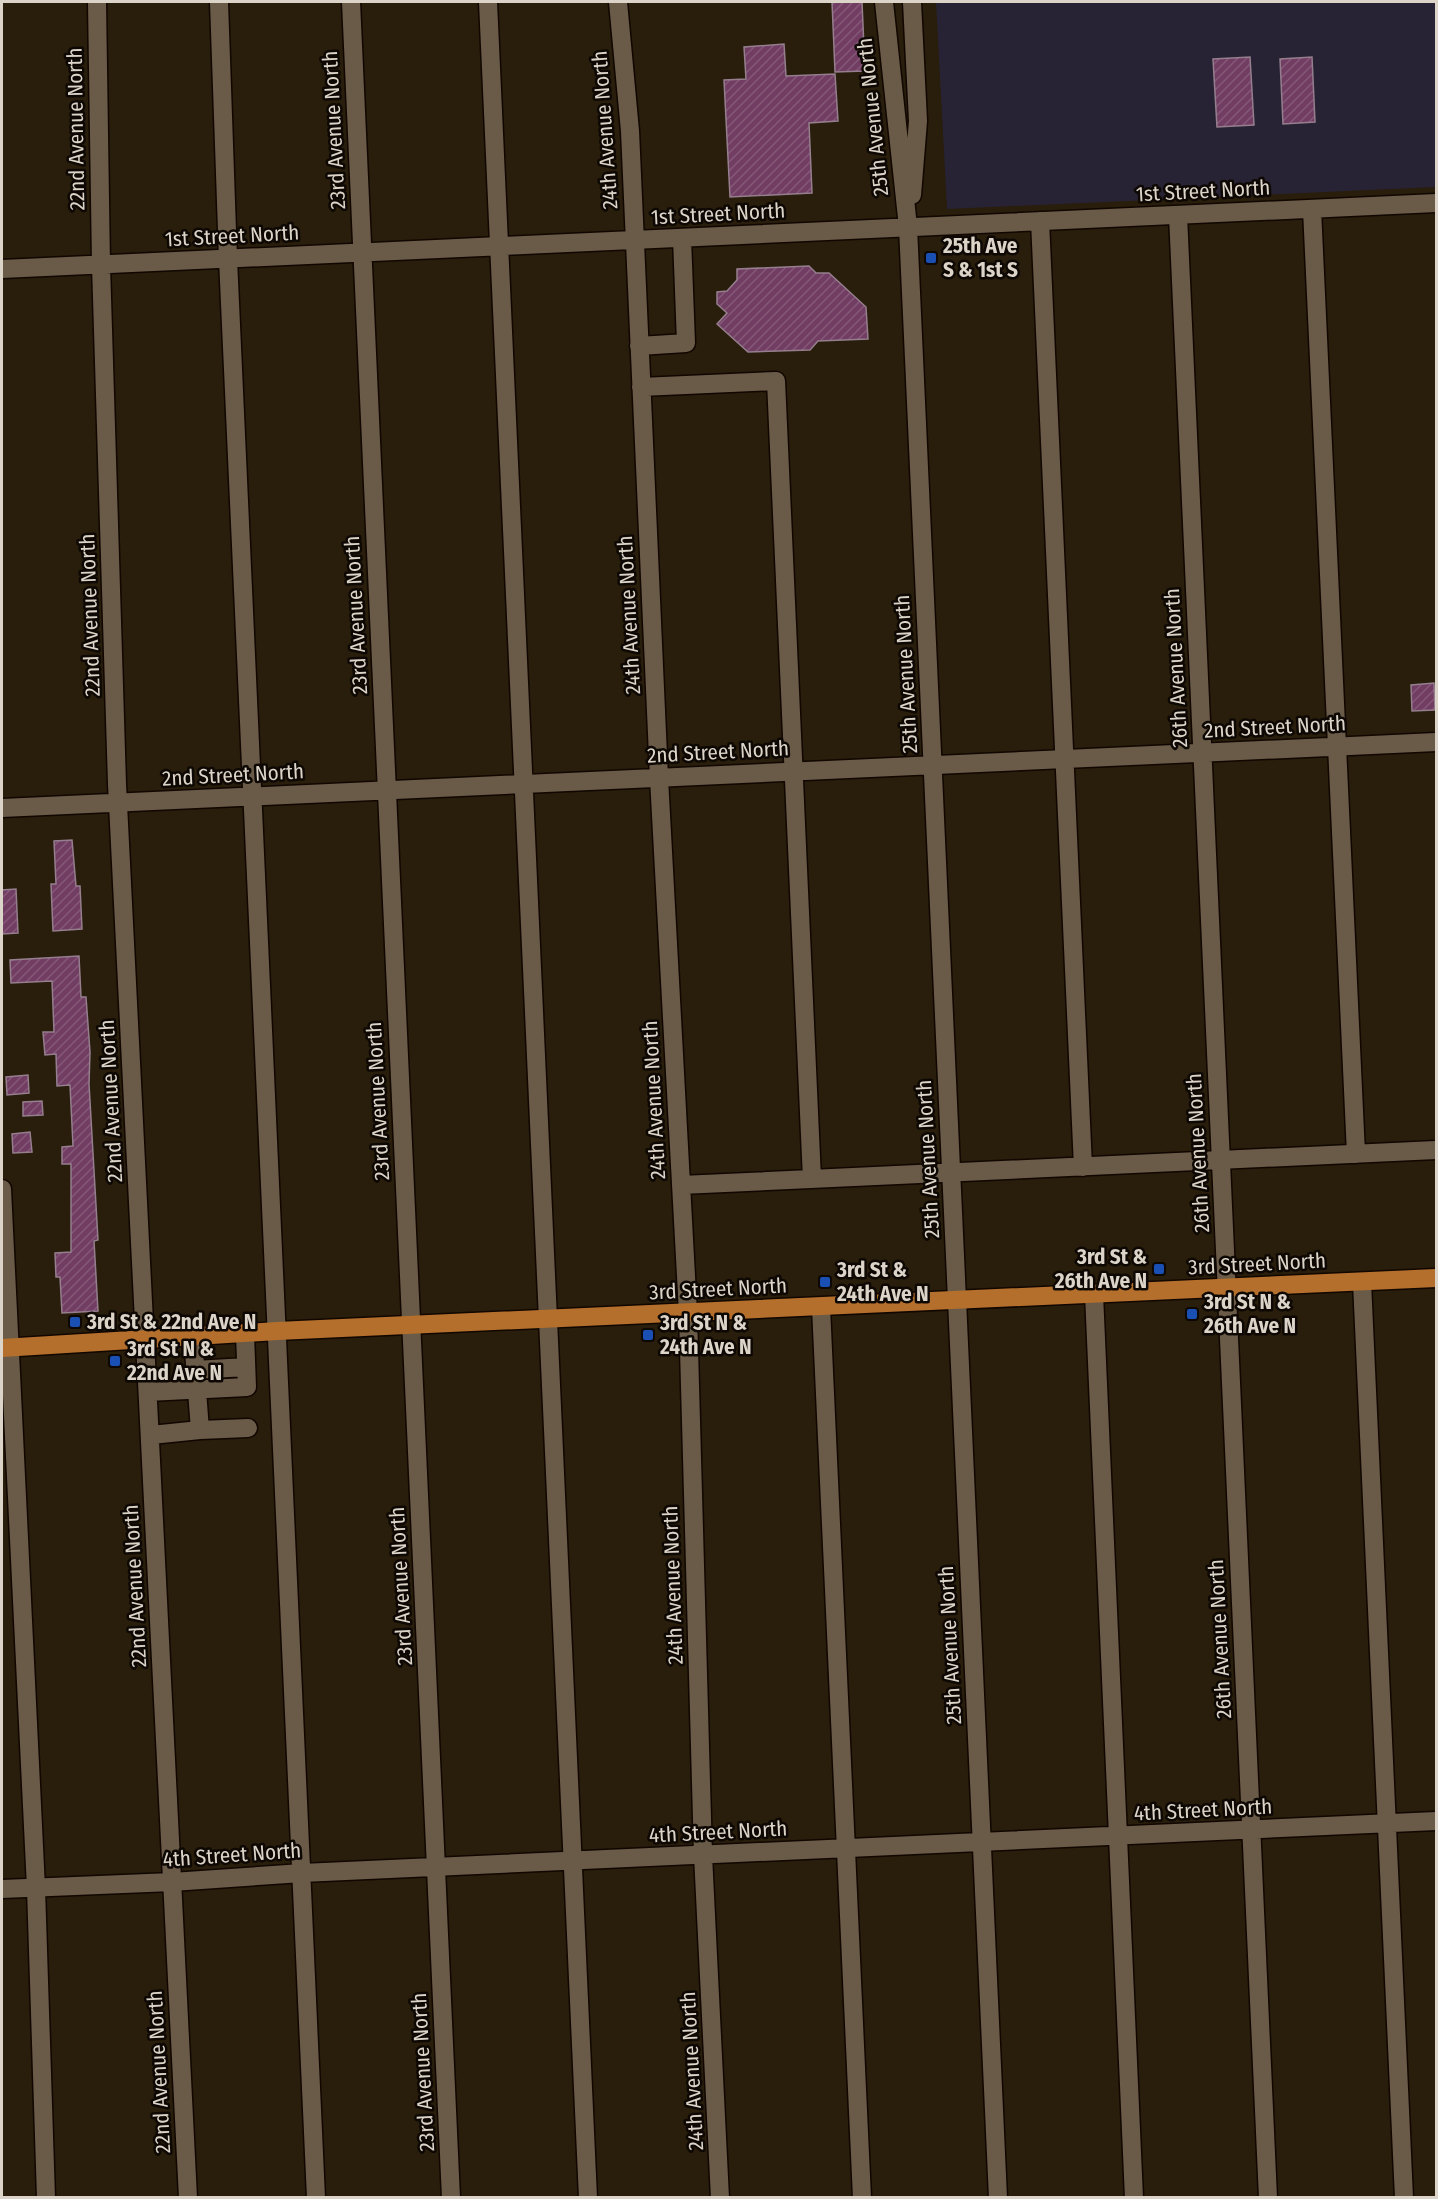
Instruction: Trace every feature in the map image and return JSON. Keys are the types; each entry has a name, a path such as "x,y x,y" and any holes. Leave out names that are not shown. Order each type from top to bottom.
{"main road":[{"name":"3rd Street North","path":"6,1348 411,1325 1437,1278"}],"street":[{"name":"22nd Avenue North","path":"97,2 101,265 119,803 188,2198"},
{"path":"219,2 228,259 316,2198"},
{"name":"23rd Avenue North","path":"351,2 451,2198"},
{"path":"488,2 588,2198"},
{"name":"24th Avenue North","path":"618,2 630,131 659,778 688,1313 704,1855 720,2198"},
{"name":"25th Avenue North","path":"884,2 908,227 998,2198"},
{"name":"25th Avenue North","path":"908,227 918,121 912,2"},
{"name":"1st Street North","path":"2,269 1437,203"},
{"path":"1312,209 1356,1154"},
{"name":"26th Avenue North","path":"1178,215 1268,2198"},
{"path":"1040,221 1083,1167"},
{"path":"639,346 686,343 682,238"},
{"path":"641,387 776,381 812,1179"},
{"name":"2nd Street North","path":"2,808 1437,742"},
{"path":"681,1185 1437,1150"},
{"path":"2,1189 6,1348 36,1888 46,2198"},
{"path":"1362,1282 1404,2198"},
{"path":"1094,1294 1134,2198"},
{"path":"821,1306 862,2198"},
{"path":"148,1392 246,1387 244,1334"},
{"path":"193,1338 200,1430"},
{"path":"195,1370 246,1366"},
{"path":"150,1435 248,1428"},
{"name":"4th Street North","path":"2,1889 1437,1821"}],"shaded area":[{"path":"936,2 1436,2 1436,187 947,209"}],"building":[{"path":"832,2 862,2 865,71 835,72"},
{"path":"784,44 786,76 835,74 838,121 809,123 812,193 730,197 724,80 746,79 744,47"},
{"path":"1250,57 1254,125 1217,127 1213,59"},
{"path":"1312,57 1315,122 1283,124 1280,59"},
{"path":"809,266 816,273 829,273 866,307 868,339 818,341 810,350 748,352 717,324 727,313 717,304 717,292 727,291 737,280 737,269"},
{"path":"1434,683 1435,710 1412,711 1411,685"},
{"path":"72,840 76,886 80,886 82,929 53,931 51,884 56,884 54,841"},
{"path":"16,889 18,933 2,934 2,890"},
{"path":"79,956 81,997 86,997 90,1052 89,1084 98,1240 94,1241 98,1311 62,1313 60,1277 56,1277 55,1253 71,1252 71,1164 62,1164 62,1147 73,1146 70,1085 57,1086 56,1054 45,1055 43,1032 54,1032 52,981 11,983 10,960"},
{"path":"28,1075 29,1093 7,1095 6,1077"},
{"path":"42,1101 43,1115 23,1116 23,1102"},
{"path":"30,1132 32,1152 13,1153 12,1134"}],"place":[{"name":"25th Ave S & 1st S","path":"931,258"},
{"name":"3rd St & 26th Ave N","path":"1159,1269"},
{"name":"3rd St & 24th Ave N","path":"825,1282"},
{"name":"3rd St N & 26th Ave N","path":"1192,1314"},
{"name":"3rd St & 22nd Ave N","path":"75,1322"},
{"name":"3rd St N & 24th Ave N","path":"648,1335"},
{"name":"3rd St N & 22nd Ave N","path":"115,1361"}]}
